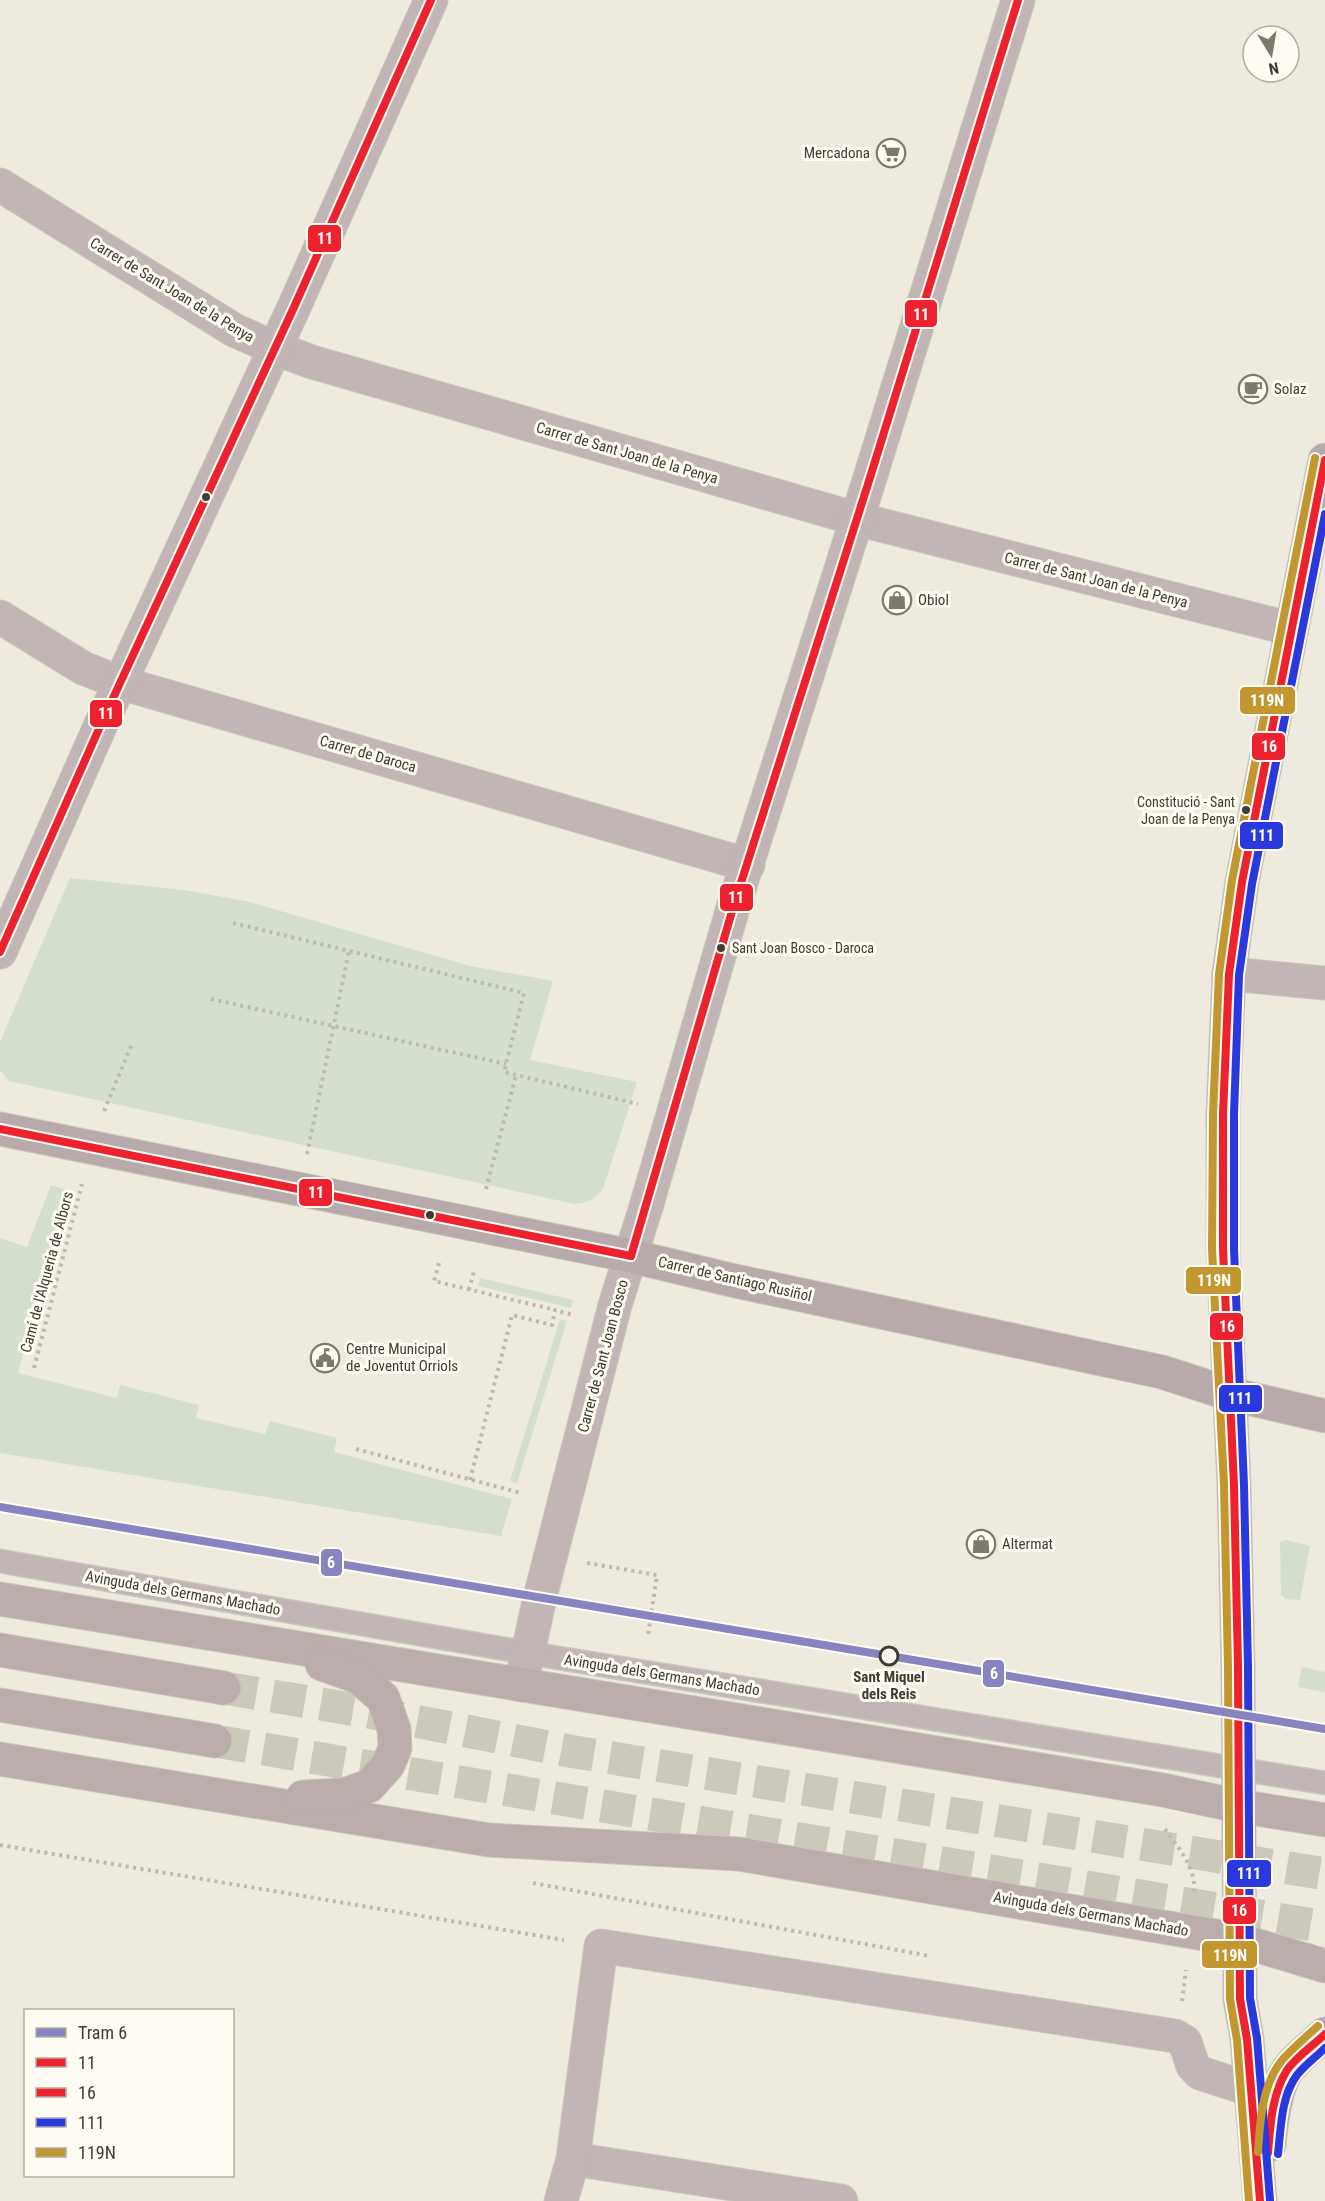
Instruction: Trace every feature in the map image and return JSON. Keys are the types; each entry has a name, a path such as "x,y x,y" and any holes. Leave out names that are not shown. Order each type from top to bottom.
{"main road":[{"path":"1262,2201 1247,2039 1240,1999 1238,1633 1230,1394 1222,1249 1223,1114 1229,974 1242,882 1325,460"},
{"name":"Carrer de Santiago Rusiñol","path":"0,1129 631,1256 731,1280 1162,1371 1230,1394 1325,1416"},
{"path":"0,1599 1163,1790 1238,1806 1325,1820"},
{"path":"250,1801 344,1795 369,1786 388,1765 394,1748 394,1729 383,1698 358,1677 267,1643"},
{"path":"0,1650 224,1688"},
{"path":"0,1705 215,1741"},
{"name":"Avinguda dels Germans Machado","path":"0,1759 489,1840 739,1854 1239,1940 1325,1966"},
{"path":"1262,2201 1272,2116 1284,2076 1289,2068 1325,2034"}],"street":[{"path":"0,952 300,294 431,0"},
{"name":"Carrer de Sant Joan Bosco","path":"521,1685 615,1305 733,908 857,519 1018,0"},
{"name":"Carrer de Sant Joan de la Penya","path":"0,185 234,330 312,362 857,519 1292,629"},
{"name":"Carrer de Daroca","path":"0,617 83,668 121,683 748,865"},
{"path":"1229,974 1325,983"},
{"path":"561,2201 573,2159 601,1946 1174,2036 1185,2042 1193,2066 1200,2073 1252,2090"},
{"path":"573,2159 841,2201"}],"lane":[{"name":"Avinguda dels Germans Machado","path":"0,1561 528,1653 1325,1783"}],"path":[{"path":"232,923 524,993 504,1072 638,1104"},
{"path":"307,1155 349,951"},
{"path":"212,999 506,1064"},
{"path":"103,1112 132,1044"},
{"path":"485,1193 516,1075"},
{"name":"Camí de l'Alqueria de Albors","path":"34,1368 82,1183"},
{"path":"439,1263 434,1281 573,1315"},
{"path":"469,1290 474,1271"},
{"path":"470,1480 512,1316 552,1325 555,1310"},
{"path":"356,1449 521,1493"},
{"path":"587,1563 657,1575 648,1635"},
{"path":"1158,1820 1191,1867 1195,1884"},
{"path":"0,1845 601,1946"},
{"path":"526,1882 934,1957"}],"green space":[{"path":"70,878 184,890 250,902 470,966 553,981 530,1060 637,1082 604,1186 593,1199 575,1204 9,1081 0,1070 0,1042"},
{"path":"51,1185 66,1190 18,1373 117,1398 120,1385 199,1405 196,1418 265,1434 270,1421 337,1438 334,1452 512,1499 501,1536 0,1453 0,1238 27,1247"},
{"path":"480,1278 573,1300 571,1308 478,1286"},
{"path":"560,1319 567,1321 517,1483 510,1481"},
{"path":"1286,1540 1310,1546 1300,1600 1285,1599 1281,1595 1280,1542"},
{"path":"1302,1667 1325,1672 1325,1692 1298,1687"}],"tunnel":[{"path":"224,1688 369,1712 569,1751 1325,1874"},
{"path":"215,1741 1325,1927"}],"tram line":[{"name":"6","path":"0,1507 1325,1729"}],"transit line":[{"name":"11","path":"0,952 102,722 295,305 431,0"},
{"name":"11","path":"631,1256 733,908 868,484 1018,0"},
{"name":"119N","path":"1249,2201 1237,2040 1230,1999 1228,1667 1224,1485 1212,1249 1213,1114 1219,974 1232,880 1315,458"},
{"name":"16","path":"1260,2201 1247,2039 1240,1999 1238,1667 1234,1485 1223,1249 1223,1114 1229,974 1242,882 1325,460"},
{"name":"111","path":"1270,2200 1257,2038 1250,1998 1248,1667 1244,1485 1234,1249 1234,1114 1239,975 1252,884 1325,514"},
{"name":"11","path":"0,1129 631,1256"},
{"name":"119N","path":"1258,2152 1263,2103 1276,2069 1283,2059 1318,2026"},
{"name":"16","path":"1268,2153 1273,2110 1282,2079 1295,2060 1325,2034"},
{"name":"111","path":"1278,2154 1285,2102 1292,2083 1300,2071 1325,2048"}],"place":[{"name":"Mercadona","path":"891,153"},
{"name":"Solaz","path":"1253,389"},
{"name":"Obiol","path":"897,600"},
{"name":"Constitució - Sant Joan de la Penya","path":"1246,810"},
{"name":"Sant Joan Bosco - Daroca","path":"721,948"},
{"name":"Centre Municipal de Joventut Orriols","path":"325,1358"},
{"name":"Altermat","path":"981,1544"},
{"name":"Sant Miquel dels Reis","path":"889,1656"}]}
